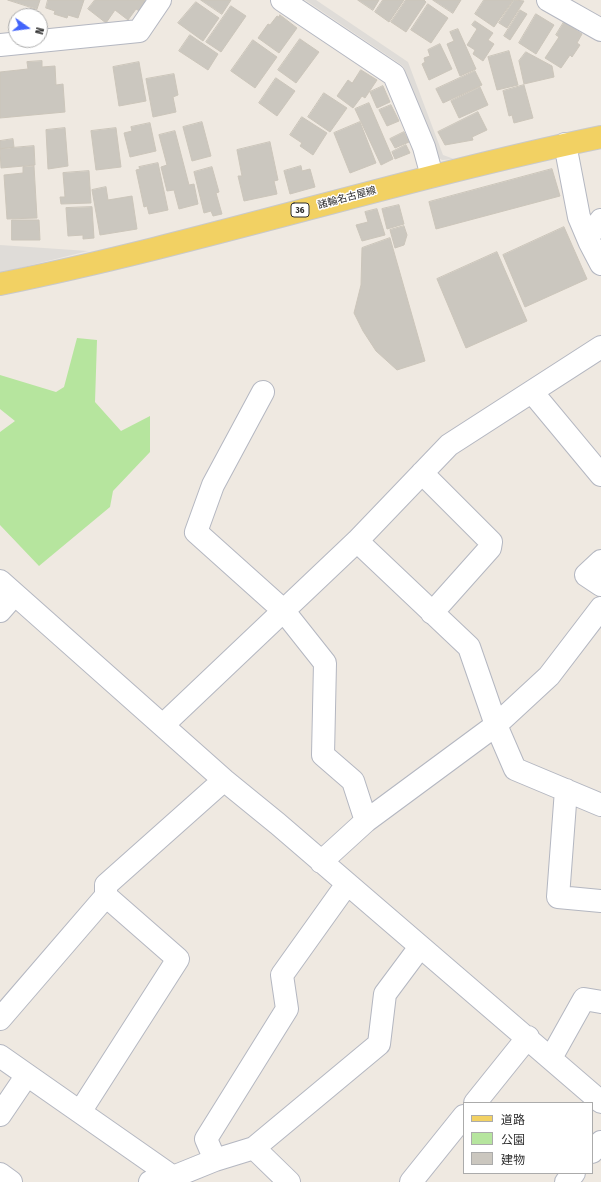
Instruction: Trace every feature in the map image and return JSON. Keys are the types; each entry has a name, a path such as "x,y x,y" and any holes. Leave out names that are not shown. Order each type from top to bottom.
{"main road":[{"name":"諸輪名古屋線","path":"0,284 100,262 432,176 565,144 601,137"}],"street":[{"path":"0,45 139,31 160,0"},
{"path":"282,0 394,75 424,147 432,176"},
{"path":"548,0 601,30"},
{"path":"565,144 580,217 601,264"},
{"path":"588,237 601,220"},
{"path":"163,725 356,541 449,445 601,346"},
{"path":"263,392 213,485 196,532 284,610 325,663 322,755 353,781 366,821"},
{"path":"532,392 601,475"},
{"path":"422,473 491,542 490,548 432,613"},
{"path":"356,541 469,647 496,725 515,769 601,805"},
{"path":"601,561 586,575 601,585"},
{"path":"0,611 7,588 224,780 552,1058 601,1102"},
{"path":"321,862 366,821 496,725 549,676 601,608"},
{"path":"0,1019 106,896 106,885 224,780"},
{"path":"566,790 558,898 601,901"},
{"path":"215,1160 206,1139 287,1009 282,975 347,884"},
{"path":"80,1112 178,959 106,896"},
{"path":"150,1182 175,1179 215,1160 254,1148 379,1044 385,994 420,947"},
{"path":"552,1058 584,1000 601,1002"},
{"path":"476,1102 528,1038"},
{"path":"0,1056 175,1179"},
{"path":"0,1115 27,1075"},
{"path":"411,1182 463,1117"},
{"path":"593,1151 601,1142"},
{"path":"254,1148 289,1182"},
{"path":"0,1174 11,1182"},
{"path":"566,1182 573,1174"}],"green space":[{"path":"77,338 97,340 95,402 121,431 150,416 150,452 113,491 110,507 39,566 0,525 0,432 15,421 0,409 0,375 56,392 64,387"}],"shaded area":[{"path":"305,0 316,0 408,62 443,155 454,159 442,160 437,157 403,66"},
{"path":"0,245 88,251 0,273"}],"building":[{"path":"8,0 40,0 37,8"},
{"path":"48,0 84,0 78,18 68,15 67,18 54,14 55,11 46,8"},
{"path":"95,0 144,0 147,4 141,12 136,9 128,20 115,10 106,23 88,9"},
{"path":"201,0 231,0 222,14"},
{"path":"358,0 379,0 373,10"},
{"path":"383,0 404,0 389,22 375,12"},
{"path":"406,0 424,0 426,2 406,32 391,22"},
{"path":"433,0 461,0 453,13"},
{"path":"484,0 513,0 494,27 475,14"},
{"path":"514,0 524,1 507,28 499,23"},
{"path":"196,2 219,18 203,41 178,23"},
{"path":"428,4 448,18 431,43 411,30"},
{"path":"231,6 246,16 221,52 206,42"},
{"path":"520,10 527,14 510,40 504,36"},
{"path":"536,14 554,25 536,54 519,43"},
{"path":"280,15 297,28 279,53 258,38 268,24 270,25 277,16 279,17"},
{"path":"475,21 493,33 488,40 494,44 483,61 473,54 475,50 467,45 477,29 472,25"},
{"path":"564,22 582,34 577,43 580,45 572,57 570,55 561,68 545,58 559,37 556,35"},
{"path":"458,29 476,69 460,76 447,44 454,41 450,32"},
{"path":"190,35 218,54 208,70 179,51"},
{"path":"300,39 319,52 296,83 278,70"},
{"path":"253,40 277,57 255,88 231,71"},
{"path":"440,44 452,69 429,80 422,64 425,62 424,58 430,56 428,50"},
{"path":"509,51 518,85 497,90 488,57"},
{"path":"526,52 552,66 554,77 524,84 519,61"},
{"path":"42,61 42,67 55,66 56,85 63,84 65,112 0,118 0,72 28,69 27,62"},
{"path":"139,62 146,101 119,106 113,67"},
{"path":"361,70 377,80 365,98 362,96 353,108 337,96 348,80 352,83"},
{"path":"475,71 482,85 443,103 436,89"},
{"path":"174,74 178,95 173,97 176,112 153,117 146,79"},
{"path":"276,78 295,91 277,116 259,103"},
{"path":"524,85 533,118 514,123 512,115 509,116 503,91"},
{"path":"383,86 390,102 377,108 370,92"},
{"path":"480,87 488,105 459,118 451,101"},
{"path":"324,93 347,108 330,132 308,117"},
{"path":"369,103 393,159 381,165 355,109"},
{"path":"391,105 399,121 387,126 379,110"},
{"path":"478,112 487,130 472,137 473,140 445,145 438,132"},
{"path":"302,117 327,133 313,155 300,146 302,143 290,135"},
{"path":"202,122 211,156 192,161 183,127"},
{"path":"360,122 376,163 350,173 334,133"},
{"path":"150,123 156,151 130,157 124,133 132,131 131,127"},
{"path":"65,128 68,166 48,169 46,130"},
{"path":"116,128 121,167 96,170 91,131"},
{"path":"175,131 189,185 194,184 198,204 179,209 174,190 167,191 161,167 167,165 159,135"},
{"path":"404,132 409,142 395,148 390,139"},
{"path":"13,139 14,147 0,149 0,141"},
{"path":"270,142 278,180 274,181 277,194 244,201 238,176 242,176 237,150"},
{"path":"406,145 410,153 395,159 392,152"},
{"path":"34,146 35,165 1,168 0,149"},
{"path":"158,163 168,210 149,214 147,206 144,207 136,170 140,169 139,167"},
{"path":"34,166 37,218 7,219 4,175 23,173 23,167"},
{"path":"301,166 302,171 310,169 315,187 290,194 284,171"},
{"path":"212,167 219,192 216,193 222,214 213,216 211,211 204,213 194,172"},
{"path":"552,169 560,196 436,229 429,202"},
{"path":"89,171 91,203 61,204 60,197 65,197 63,173"},
{"path":"106,187 108,200 132,196 137,229 100,235 92,190"},
{"path":"399,205 404,224 387,229 382,209"},
{"path":"92,207 94,238 83,239 83,235 68,236 66,208"},
{"path":"377,209 385,235 362,241 356,225 368,222 365,212"},
{"path":"12,220 39,220 40,240 12,240"},
{"path":"404,226 407,235 404,245 395,248 390,230"},
{"path":"564,227 587,279 525,307 503,255"},
{"path":"390,238 425,361 397,370 376,351 363,331 354,313 361,285 362,248"},
{"path":"497,252 527,321 466,348 437,279"}]}
